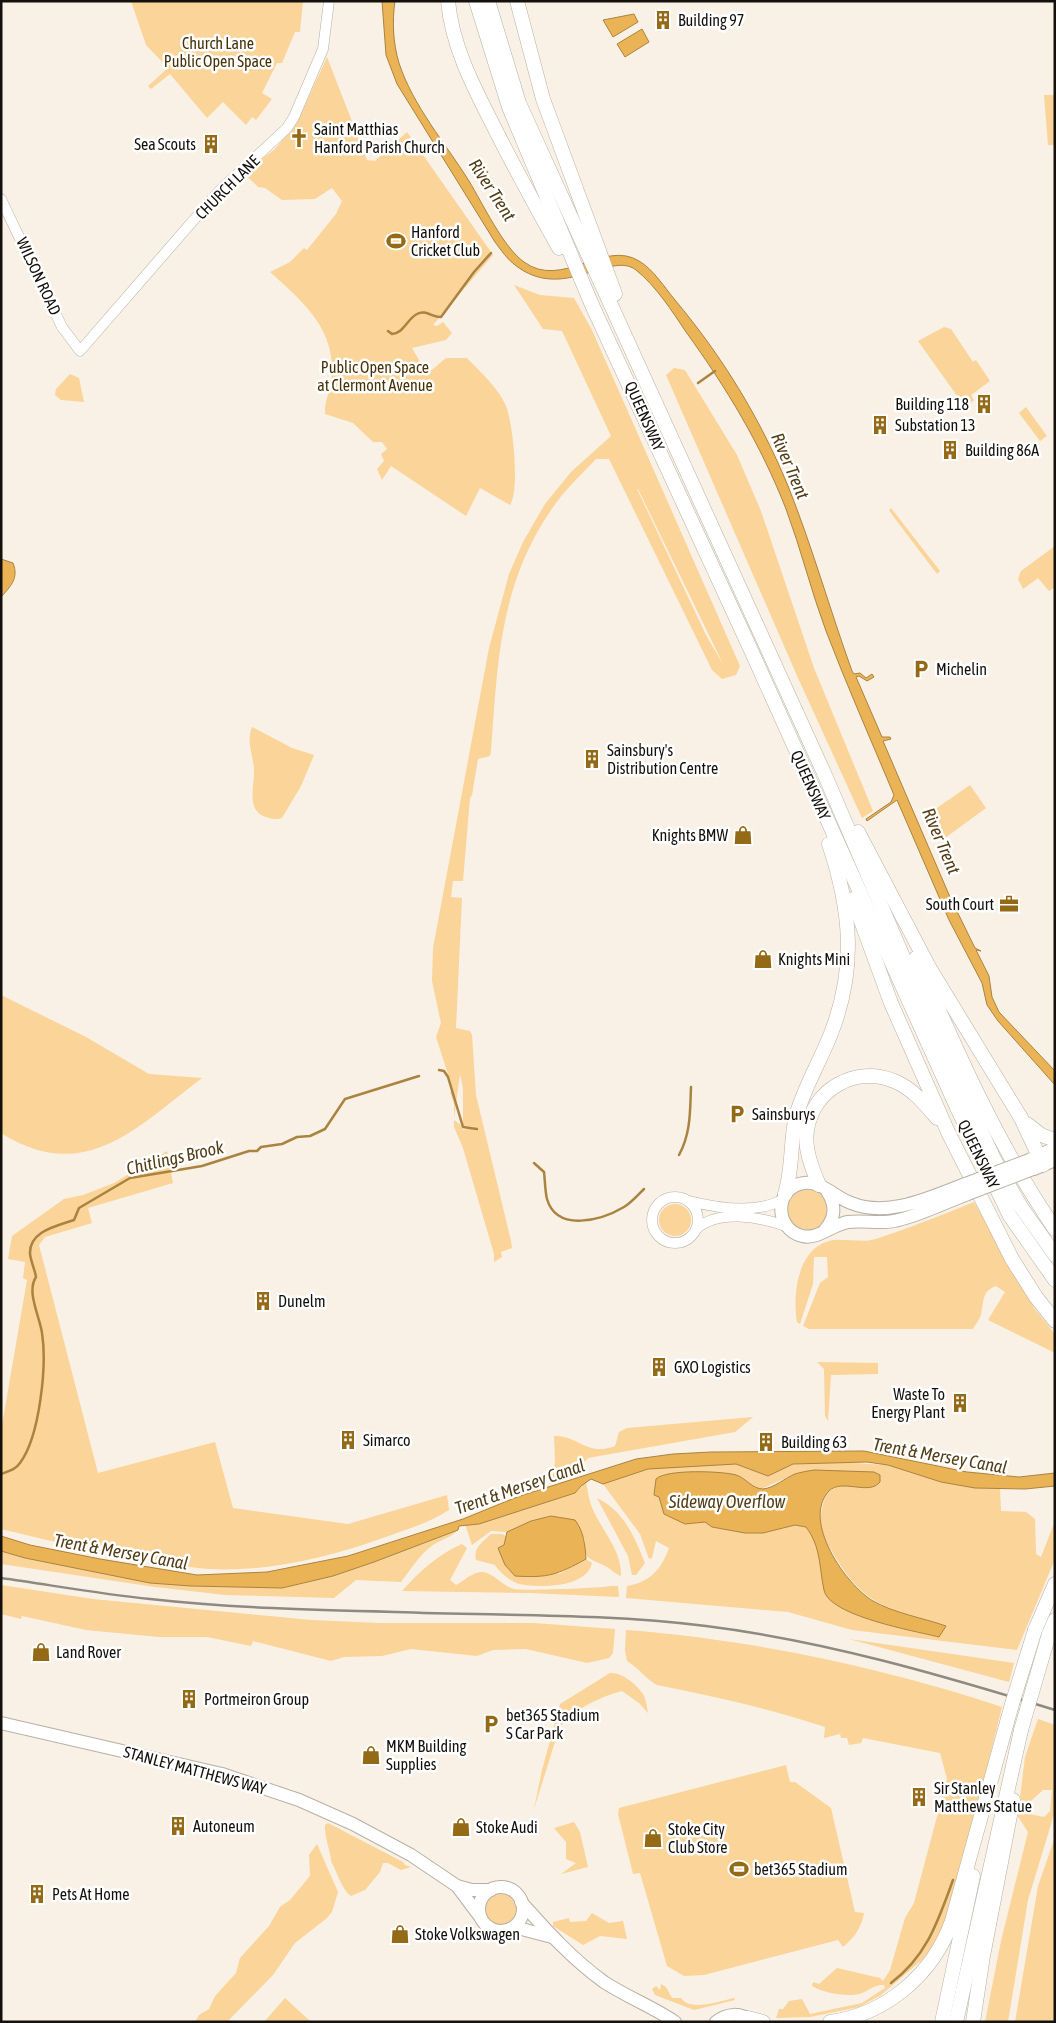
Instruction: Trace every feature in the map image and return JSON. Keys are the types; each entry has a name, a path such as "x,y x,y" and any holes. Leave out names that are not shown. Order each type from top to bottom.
{"highway":[{"path":"448,1 452,27 468,76 520,180 566,253"},
{"path":"476,1 509,107 566,253"},
{"path":"488,1 520,103 591,247"},
{"path":"517,1 543,99 591,247"},
{"name":"QUEENSWAY","path":"591,247 652,393 824,772 938,1038 994,1159 1021,1207 1055,1255"},
{"name":"QUEENSWAY","path":"566,253 592,305 985,1166 1010,1216 1055,1280"},
{"path":"824,772 867,848 930,969 1021,1118 1040,1162"},
{"path":"806,774 891,1002 948,1132 1012,1259 1036,1297 1055,1321"},
{"path":"784,1197 791,1165 796,1117 806,1088 836,1021 848,961 848,930 843,892 806,774"},
{"path":"867,848 968,1073 1027,1185 1055,1229"},
{"path":"823,1188 809,1163 806,1130 816,1105 825,1093 849,1078 873,1076 894,1080 914,1093 948,1132"},
{"path":"1021,1118 1035,1131 1055,1140"},
{"path":"956,2022 1042,1632 1055,1584"},
{"path":"836,2021 879,2006 893,1998 915,1981 933,1959 952,1921 1012,1704 1042,1632 1055,1620"},
{"path":"973,2022 983,1956 1012,1810 1021,1730"},
{"path":"942,2022 995,1770"},
{"path":"983,1956 988,1876"},
{"path":"750,2020 763,2022"},
{"path":"836,2021 856,2022"}],"main road":[{"path":"966,1189 885,1208 853,1204 823,1188 802,1183 791,1188 784,1197 781,1215 786,1226 794,1233 803,1236 814,1236 825,1230 850,1222 896,1221 966,1189 1040,1162 1055,1148"},
{"path":"823,1188 833,1202 834,1213 825,1230"},
{"name":"STANLEY MATTHEWS WAY","path":"1,1723 222,1774 277,1792 353,1824 411,1855 457,1886 472,1890 491,1890"},
{"name":"STANLEY MATTHEWS WAY","path":"457,1886 481,1918"},
{"path":"521,1902 522,1914 514,1926 505,1931 494,1930 486,1925 481,1918 481,1902 491,1890 508,1889 521,1902 552,1937 606,1983 676,2021"},
{"path":"514,1926 552,1937"},
{"path":"716,2022 730,2014 750,2020"}],"street":[{"name":"CHURCH LANE","path":"80,351 218,192 287,128 294,117 322,49 329,1"},
{"name":"WILSON ROAD","path":"1,199 62,327 80,351"},
{"path":"784,1197 761,1208 716,1206 674,1197 662,1201 653,1212 653,1227 660,1238 674,1243 688,1240 703,1223 716,1218 762,1219 786,1226"},
{"path":"688,1201 697,1214 696,1229"}],"green space":[{"name":"Church Lane Public Open Space","path":"131,1 303,1 300,32 295,32 282,63 277,63 262,93 272,99 256,120 252,117 246,125 223,102 207,118 170,74 151,89 148,86 168,68 146,45"},
{"name":"Public Open Space at Clermont Avenue","path":"327,57 367,160 375,161 407,132 493,255 433,325 437,326 443,322 452,333 446,340 412,348 427,374 446,358 467,358 503,399 509,415 514,456 515,486 510,505 480,488 466,516 391,466 382,480 377,469 384,461 381,454 387,449 382,442 373,442 353,423 325,414 332,373 328,342 321,328 304,304 270,272 290,262 304,248 307,250 336,214 342,201 332,188 315,199 282,200 265,188 258,187 243,172 274,150 297,123"},
{"path":"1044,95 1055,95 1055,145 1048,145"},
{"path":"514,285 540,295 574,298 592,330 740,666 736,675 722,679 712,670 609,459 596,459 562,495 541,525 526,555 514,586 500,649 490,756 478,759 470,798 463,881 453,881 451,897 462,898 456,1028 470,1031 472,1035 476,1095 512,1248 501,1252 502,1257 494,1262 494,1254 463,1148 454,1127 454,1120 461,1125 463,1130 477,1127 463,1126 463,1088 460,1074 454,1118 454,1104 450,1092 453,1090 436,1037 441,1023 432,981 433,948 489,648 509,574 523,542 545,504 571,472 611,436 562,331 543,329","holes":["638,489 724,666 706,635"]},
{"path":"944,327 951,329 973,362 976,360 990,381 971,395 974,400 965,407 918,341"},
{"path":"674,368 685,370 737,455 761,511 814,668 873,811 862,818 798,678 666,375"},
{"path":"70,374 79,378 84,402 61,400 55,395 56,389"},
{"path":"1026,407 1047,436 1040,441 1019,413"},
{"path":"891,508 940,571 937,574 893,516 889,510"},
{"path":"1055,546 1055,587 1049,591 1038,578 1023,589 1018,579 1021,571"},
{"path":"252,727 292,748 314,755 301,786 280,819 259,814 253,803 254,769 250,748 250,732"},
{"path":"970,785 986,808 945,838 931,812"},
{"path":"1,995 86,1037 149,1074 202,1078 155,1115 109,1144 84,1152 59,1154 31,1148 1,1133"},
{"path":"167,1151 173,1183 88,1208 92,1223 45,1237 39,1245 98,1473 215,1442 233,1508 348,1524 447,1495 449,1510 432,1519 380,1539 317,1558 274,1566 231,1569 198,1568 143,1560 1,1529 1,1431 27,1280 23,1278 25,1262 8,1259 12,1236 64,1199 83,1195 114,1183"},
{"path":"811,1189 819,1192 825,1198 828,1210 825,1222 819,1228 803,1231 795,1228 789,1222 786,1206 789,1198 795,1192"},
{"path":"974,1202 1034,1308 1055,1334 1055,1353 988,1320 1005,1292 996,1286 985,1294 981,1315 973,1329 809,1329 803,1326 820,1283 828,1277 827,1257 814,1257 813,1284 800,1324 797,1322 796,1298 800,1272 805,1260 812,1251 822,1244 834,1240 866,1241 876,1239"},
{"path":"675,1204 681,1205 686,1209 690,1214 690,1226 686,1231 681,1235 675,1236 669,1235 664,1231 660,1226 659,1220 660,1214 664,1209 669,1205"},
{"path":"817,1362 878,1363 878,1374 831,1375 828,1421 825,1416 824,1369"},
{"path":"753,1417 735,1432 588,1458 578,1469 551,1480 555,1462 554,1436 570,1439 597,1449 605,1449 615,1446 619,1432 627,1428"},
{"path":"836,1462 888,1465 941,1482 975,1488 1000,1489 1001,1511 1026,1512 1035,1519 1036,1554 1041,1557 1055,1521 1055,1559 1017,1650 852,1630 788,1612 626,1598 627,1586 642,1581 654,1574 669,1548 656,1541 652,1558 649,1559 640,1534 603,1484 648,1469 691,1465 736,1464 768,1476 793,1464","holes":["814,1470 860,1472 878,1485 838,1487 827,1494 821,1516 821,1527 826,1541 846,1573 868,1596 880,1604 945,1626 938,1637 874,1621 841,1607 829,1599 824,1589 815,1543 806,1527 795,1525 763,1533 745,1533 712,1527 705,1522 685,1524 664,1514 659,1497 662,1475 697,1472 730,1474 743,1478 754,1487 761,1489 795,1474"]},
{"path":"586,1482 592,1508 619,1559 621,1576 587,1556 584,1547 585,1540 564,1520 551,1516 531,1521 507,1532 491,1531 472,1545 465,1524 479,1524 575,1493"},
{"path":"597,1498 606,1503 621,1517 637,1543 645,1563 636,1575 632,1575 628,1556"},
{"path":"458,1530 428,1549 401,1582 356,1580 334,1598 225,1595 155,1587 1,1564 1,1551 25,1558 150,1583 282,1588 333,1576"},
{"path":"491,1534 506,1536 504,1545 559,1574 586,1559 592,1563 588,1571 572,1582 550,1586 519,1584 512,1581 495,1565 476,1560 477,1548"},
{"path":"462,1544 467,1548 450,1580 456,1585 472,1575 483,1572 514,1589 618,1586 619,1597 530,1593 402,1591 429,1564"},
{"path":"1,1585 93,1599 311,1620 380,1623 534,1623 615,1629 613,1653 609,1658 587,1663 526,1649 493,1650 477,1656 411,1649 382,1656 344,1657 331,1661 253,1641 251,1646 207,1637 159,1637 86,1630 22,1616 21,1619 1,1614"},
{"path":"626,1630 720,1640 816,1657 911,1680 1002,1707 959,1880 946,1922 930,1953 881,1995 859,2007 810,2017 776,2018 779,2009 783,2009 789,2001 802,1999 810,2014 862,2003 885,1988 884,1985 878,1985 862,1993 844,1995 823,1991 812,1986 813,1982 819,1984 837,1968 880,1978 883,1981 890,1970 905,1918 914,1903 947,1779 940,1753 863,1738 861,1743 849,1745 847,1738 841,1738 840,1734 824,1738 825,1727 804,1720 742,1703 657,1685 627,1661 625,1650"},
{"path":"849,1639 1014,1663 1009,1682"},
{"path":"610,1673 619,1674 637,1686 644,1696 648,1713 639,1703 622,1691 578,1710 559,1729 534,1809 542,1770 560,1704"},
{"path":"1038,1719 1055,1725 1055,1811 1028,1900 1008,2022 985,2022 1001,1941 1028,1832 1017,1815 1024,1813 1044,1817 1050,1811 1052,1790 1043,1790 1031,1801 1024,1804 1020,1798 1025,1757"},
{"name":"bet365 Stadium","path":"786,1765 790,1782 795,1782 831,1808 855,1912 864,1913 859,1928 851,1940 843,1947 838,1940 704,1975 684,1976 667,1966 640,1873 633,1874 618,1814 619,1808"},
{"path":"574,1822 580,1832 588,1867 561,1874 576,1863 566,1859 566,1842 554,1828"},
{"path":"328,1823 411,1867 401,1870 388,1863 383,1863 380,1872 365,1890 351,1896 342,1885 331,1861 325,1830 325,1825"},
{"path":"1055,1837 1055,2022 1015,2022 1038,1886"},
{"path":"317,1844 338,1892 332,1912 295,1943 273,1975 227,2022 195,2022 199,2015 209,2009 215,1996 236,1973 240,1958 269,1926 280,1907 290,1900 310,1876 309,1855"},
{"path":"502,1893 509,1894 514,1898 518,1903 518,1917 514,1922 509,1926 502,1927 495,1926 490,1922 486,1917 485,1910 486,1903 490,1898 495,1894"},
{"path":"592,1913 609,1923 623,1921 627,1939 600,1936 583,1945 553,1926 553,1922 569,1918 570,1922 586,1921"},
{"path":"661,1984 666,1987 672,1998 681,1998 691,2004 706,2004 734,1998 735,2000 694,2010 655,1995 652,1989 656,1986 660,1990"},
{"path":"285,1998 311,2022 264,2022"}],"water":[{"path":"382,1 395,1 393,24 395,48 405,79 421,109 469,181 501,236 516,255 524,262 538,269 553,271 612,256 626,256 639,261 654,274 692,321 739,388 765,436 788,486 852,671 854,674 860,673 866,678 872,674 874,677 867,681 859,676 856,677 882,737 890,737 891,739 883,741 950,897 975,948 981,951 976,950 989,976 992,997 999,1012 1055,1071 1055,1085 998,1021 987,1005 982,983 949,920 897,800 867,821 866,819 891,802 894,795 826,631 786,509 754,439 729,395 663,299 636,270 625,266 613,266 568,278 550,279 533,275 515,265 507,257 495,242 397,84 386,55"},
{"path":"634,14 638,22 613,37 603,20"},
{"path":"642,29 649,42 625,57 617,44"},
{"path":"1,559 13,563 15,573 13,582 1,597"},
{"path":"864,1451 967,1472 1019,1477 1055,1473 1055,1486 1025,1489 975,1488 941,1482 888,1465 867,1462 793,1464 768,1476 736,1464 648,1469 603,1484 591,1479 575,1493 479,1524 459,1526 458,1530 374,1562 333,1576 282,1588 150,1583 25,1558 1,1551 1,1536 30,1545 100,1559 197,1575 267,1572 348,1556 463,1519 517,1497 636,1459 673,1454 711,1452"},
{"name":"Sideway Overflow","path":"814,1470 874,1472 880,1475 880,1482 875,1486 862,1488 841,1486 834,1487 829,1491 822,1504 820,1519 823,1535 840,1567 862,1593 890,1609 946,1626 939,1637 856,1615 829,1599 824,1590 817,1549 806,1527 795,1525 763,1533 745,1533 712,1527 705,1522 685,1524 664,1514 659,1497 654,1495 656,1479 682,1472 736,1475 759,1489 763,1489 771,1487 795,1474"},
{"path":"551,1516 575,1520 582,1534 586,1559 567,1569 544,1576 515,1576 505,1565 498,1548 504,1545 507,1532 531,1521"}],"waterway":[{"name":"River Trent","path":"480,176 487,172"},
{"path":"388,331 392,334 400,331 414,316 423,312 441,317 474,272 491,253"},
{"name":"Chitlings Brook","path":"698,383 715,371"},
{"name":"Chitlings Brook","path":"439,1070 444,1071 448,1077 463,1127 477,1129"},
{"name":"Chitlings Brook","path":"1,1474 16,1467 27,1451 33,1436 40,1400 43,1381 43,1347 41,1327 34,1305 32,1290 36,1277 30,1254 31,1246 39,1235 52,1227 74,1220 79,1208 130,1178 202,1166 249,1151 257,1151 261,1147 282,1144 297,1137 310,1136 325,1129 345,1099 419,1076"},
{"name":"Chitlings Brook","path":"679,1155 688,1130 691,1087"},
{"name":"Chitlings Brook","path":"534,1163 544,1172 547,1199 552,1210 570,1220 593,1219 615,1212 624,1207 644,1189"},
{"path":"891,1983 914,1961 930,1937 953,1880"}],"railway":[{"path":"1,1578 131,1597 211,1605 590,1617 706,1626 750,1632 882,1660 1055,1710"}],"place":[{"name":"Building 97","path":"663,20"},
{"name":"Saint Matthias Hanford Parish Church","path":"299,138"},
{"name":"Sea Scouts","path":"211,144"},
{"name":"Hanford Cricket Club","path":"396,241"},
{"name":"Building 118","path":"984,404"},
{"name":"Substation 13","path":"880,425"},
{"name":"Building 86A","path":"950,450"},
{"name":"Michelin","path":"921,669"},
{"name":"Sainsbury's Distribution Centre","path":"592,759"},
{"name":"Knights BMW","path":"743,835"},
{"name":"South Court","path":"1009,904"},
{"name":"Knights Mini","path":"763,959"},
{"name":"Sainsburys","path":"737,1114"},
{"name":"Dunelm","path":"263,1301"},
{"name":"GXO Logistics","path":"659,1367"},
{"name":"Waste To Energy Plant","path":"960,1403"},
{"name":"Simarco","path":"348,1440"},
{"name":"Building 63","path":"766,1442"},
{"name":"Land Rover","path":"41,1652"},
{"name":"Portmeiron Group","path":"189,1699"},
{"name":"bet365 Stadium S Car Park","path":"491,1724"},
{"name":"MKM Building Supplies","path":"371,1755"},
{"name":"Sir Stanley Matthews Statue","path":"919,1797"},
{"name":"Autoneum","path":"178,1826"},
{"name":"Stoke Audi","path":"461,1827"},
{"name":"Stoke City Club Store","path":"653,1838"},
{"name":"bet365 Stadium","path":"739,1869"},
{"name":"Pets At Home","path":"37,1894"},
{"name":"Stoke Volkswagen","path":"400,1934"}],"water label":[{"name":"Trent & Mersey Canal","path":"940,1456"},
{"name":"Trent & Mersey Canal","path":"520,1487"},
{"name":"Trent & Mersey Canal","path":"121,1552"}]}
